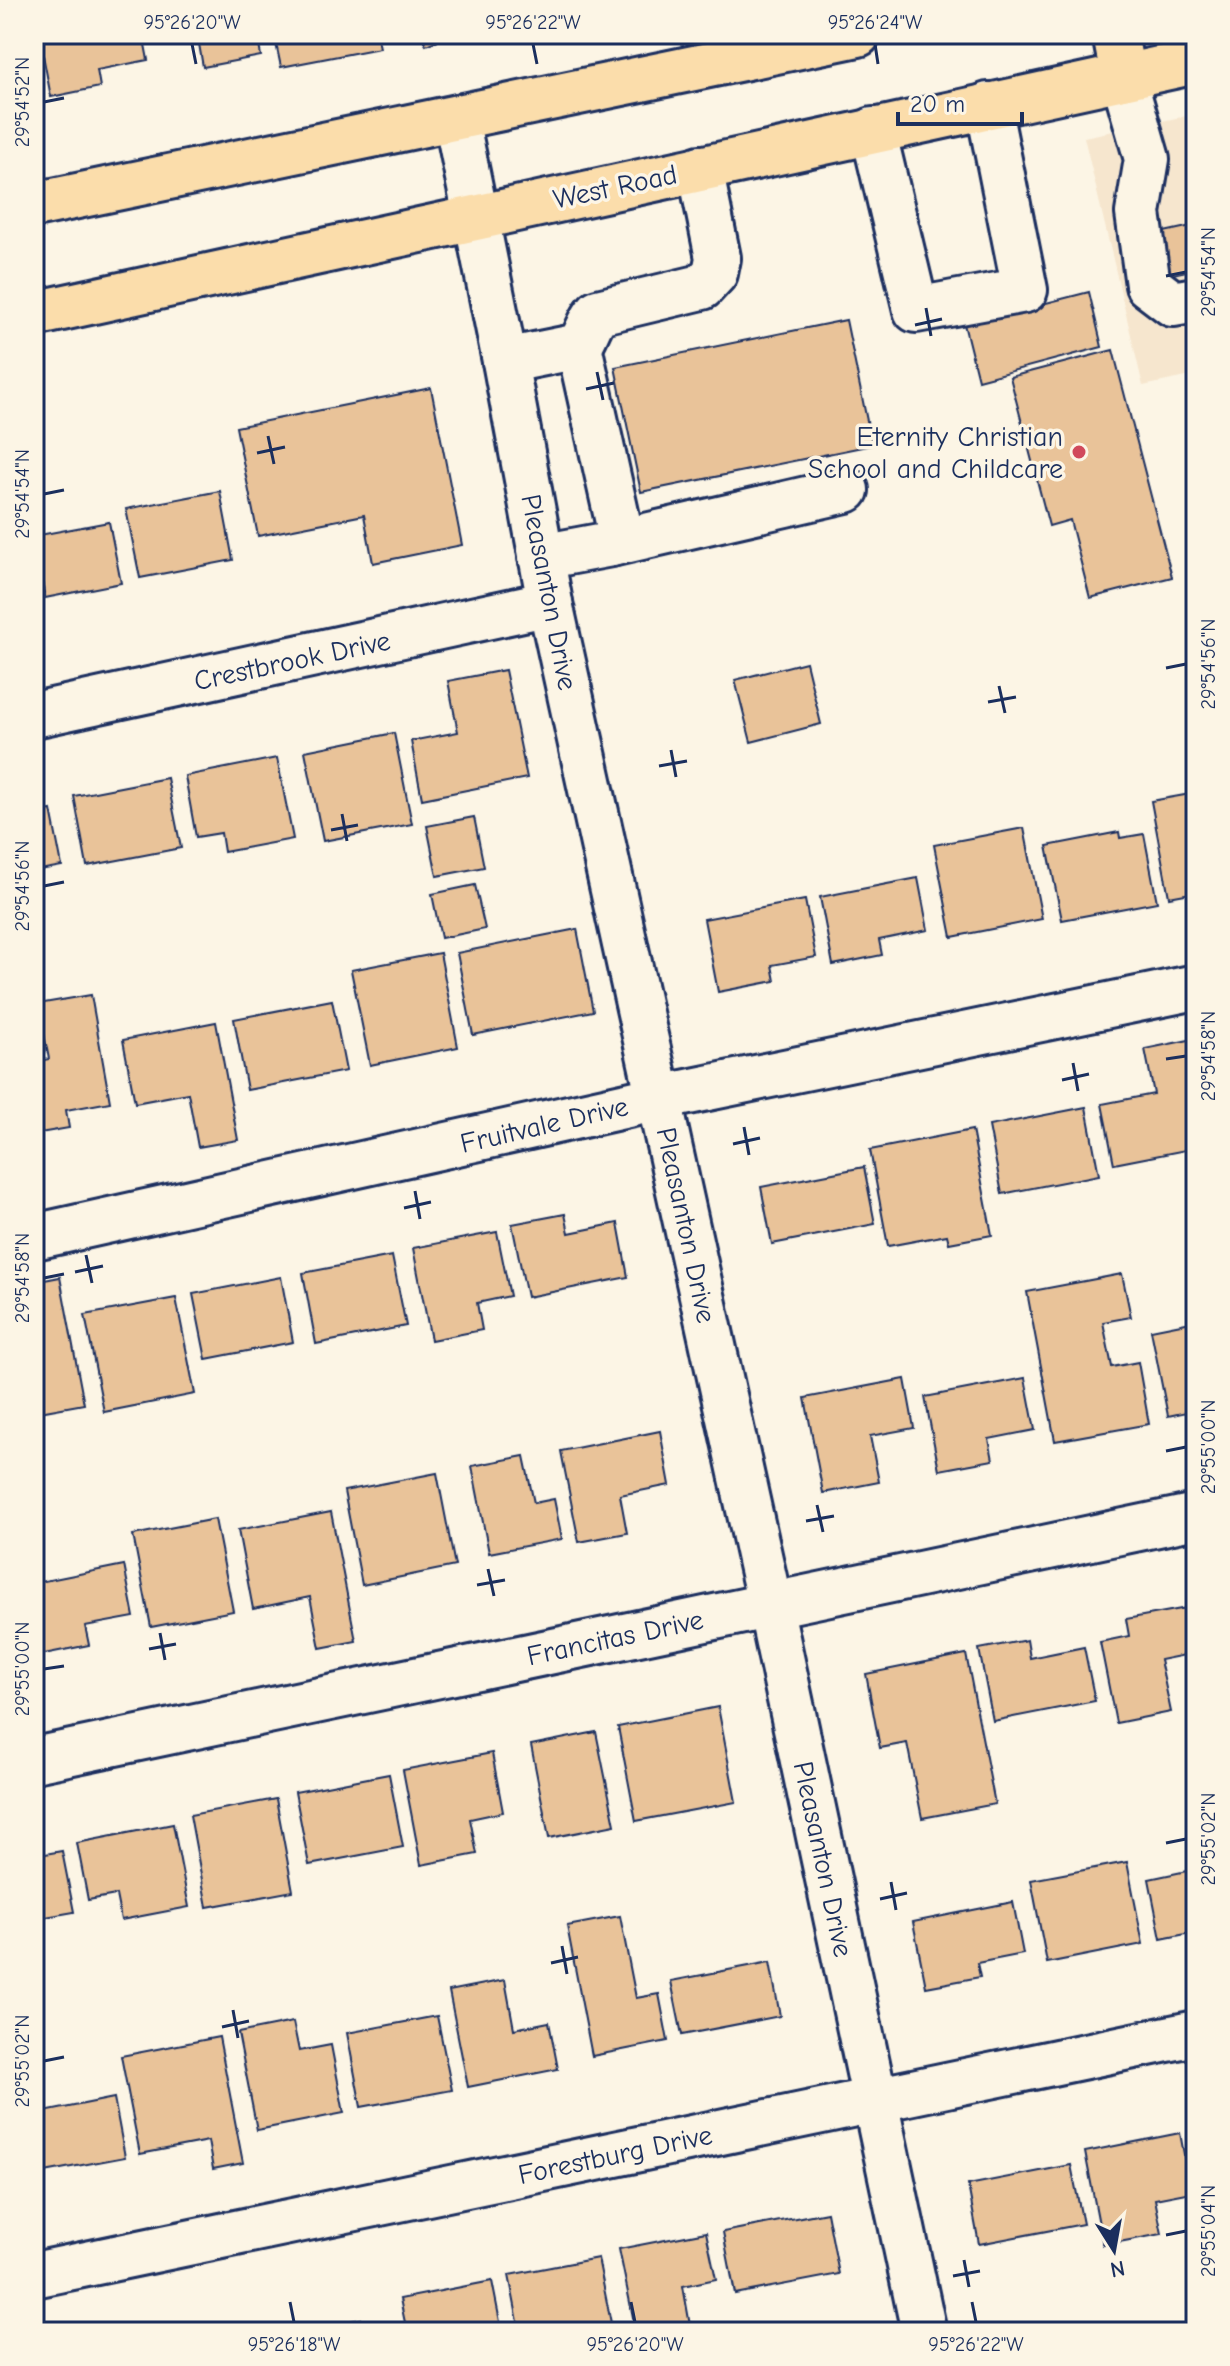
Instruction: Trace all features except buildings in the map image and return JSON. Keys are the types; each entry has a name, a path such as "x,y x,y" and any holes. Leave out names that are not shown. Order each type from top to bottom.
{"main road":[{"path":"34,205 858,34"},
{"path":"1115,34 1123,76"},
{"name":"West Road","path":"34,314 1196,61"}],"street":[{"path":"1123,76 1147,159 1138,213 1148,285 1173,304 1196,300"},
{"path":"873,130 916,310 1025,290 988,105"},
{"name":"Pleasanton Drive","path":"456,118 550,603 770,1605 924,2332"},
{"path":"505,361 579,346 586,337 590,321 598,312 702,287 715,273 718,258 700,168"},
{"path":"579,346 620,531 611,544"},
{"path":"541,557 846,490"},
{"name":"Crestbrook Drive","path":"34,715 550,603"},
{"name":"Fruitvale Drive","path":"34,1237 659,1098 1196,987"},
{"name":"Francitas Drive","path":"34,1760 1196,1516"},
{"name":"Forestburg Drive","path":"34,2275 1196,2033"}],"shaded area":[{"path":"1196,114 1196,375 1143,386 1084,137"}],"place":[{"name":"Eternity Christian School and Childcare","path":"1079,452"}]}
